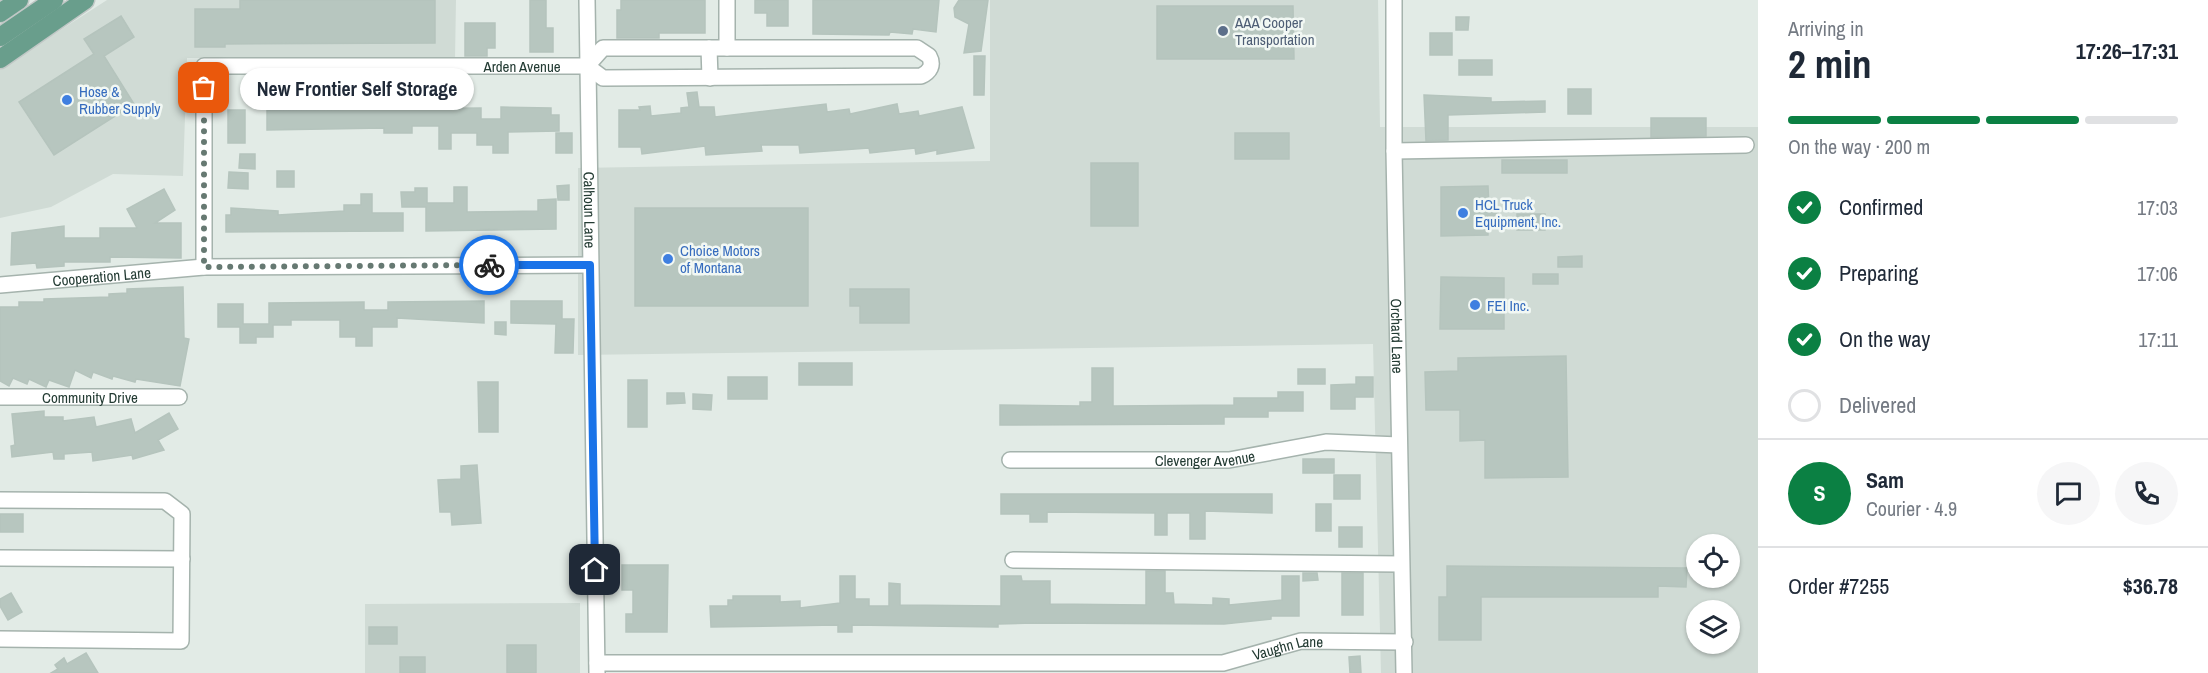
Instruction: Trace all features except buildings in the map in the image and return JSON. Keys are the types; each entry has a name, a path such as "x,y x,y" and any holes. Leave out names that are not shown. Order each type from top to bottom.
{"main road":[{"path":"0,13 19,0"},
{"path":"0,37 54,0"},
{"path":"0,59 85,0"}],"street":[{"name":"Calhoun Lane","path":"587,0 597,668"},
{"path":"727,0 727,48"},
{"name":"Orchard Lane","path":"1394,0 1394,151 1404,673"},
{"path":"603,48 709,48 917,48 929,56 931,68 928,73 921,76 603,78 587,66 603,48"},
{"path":"709,48 710,78"},
{"name":"Arden Avenue","path":"204,267 204,66 587,66"},
{"path":"1394,151 1746,145"},
{"name":"Cooperation Lane","path":"0,285 204,267 590,265"},
{"name":"Community Drive","path":"0,397 179,397"},
{"name":"Clevenger Avenue","path":"1010,460 1229,460 1326,442 1399,446"},
{"path":"0,500 165,501 182,514 181,641 0,639"},
{"path":"0,558 182,559"},
{"path":"1013,560 1401,564"},
{"name":"Vaughn Lane","path":"597,668 1223,663 1301,641 1405,642"}],"shaded area":[{"path":"107,0 456,0 455,59 187,58 183,176 113,174 51,207 0,218 0,69"},
{"path":"990,0 1378,0 1380,127 1758,127 1758,673 1381,673 1373,344 578,355 578,168 990,161"},
{"path":"580,603 580,673 365,673 365,604"}],"way so far":[{"path":"204,88 204,267 489,265"}],"place":[{"name":"AAA Cooper Transportation","path":"1223,31"},
{"name":"New Frontier Self Storage","path":"204,88"},
{"name":"Hose & Rubber Supply","path":"67,100"},
{"name":"HCL Truck Equipment, Inc.","path":"1463,213"},
{"name":"Choice Motors of Montana","path":"668,259"},
{"name":"FEI Inc.","path":"1475,305"}],"route":[{"path":"489,265 590,265 595,570"}]}
